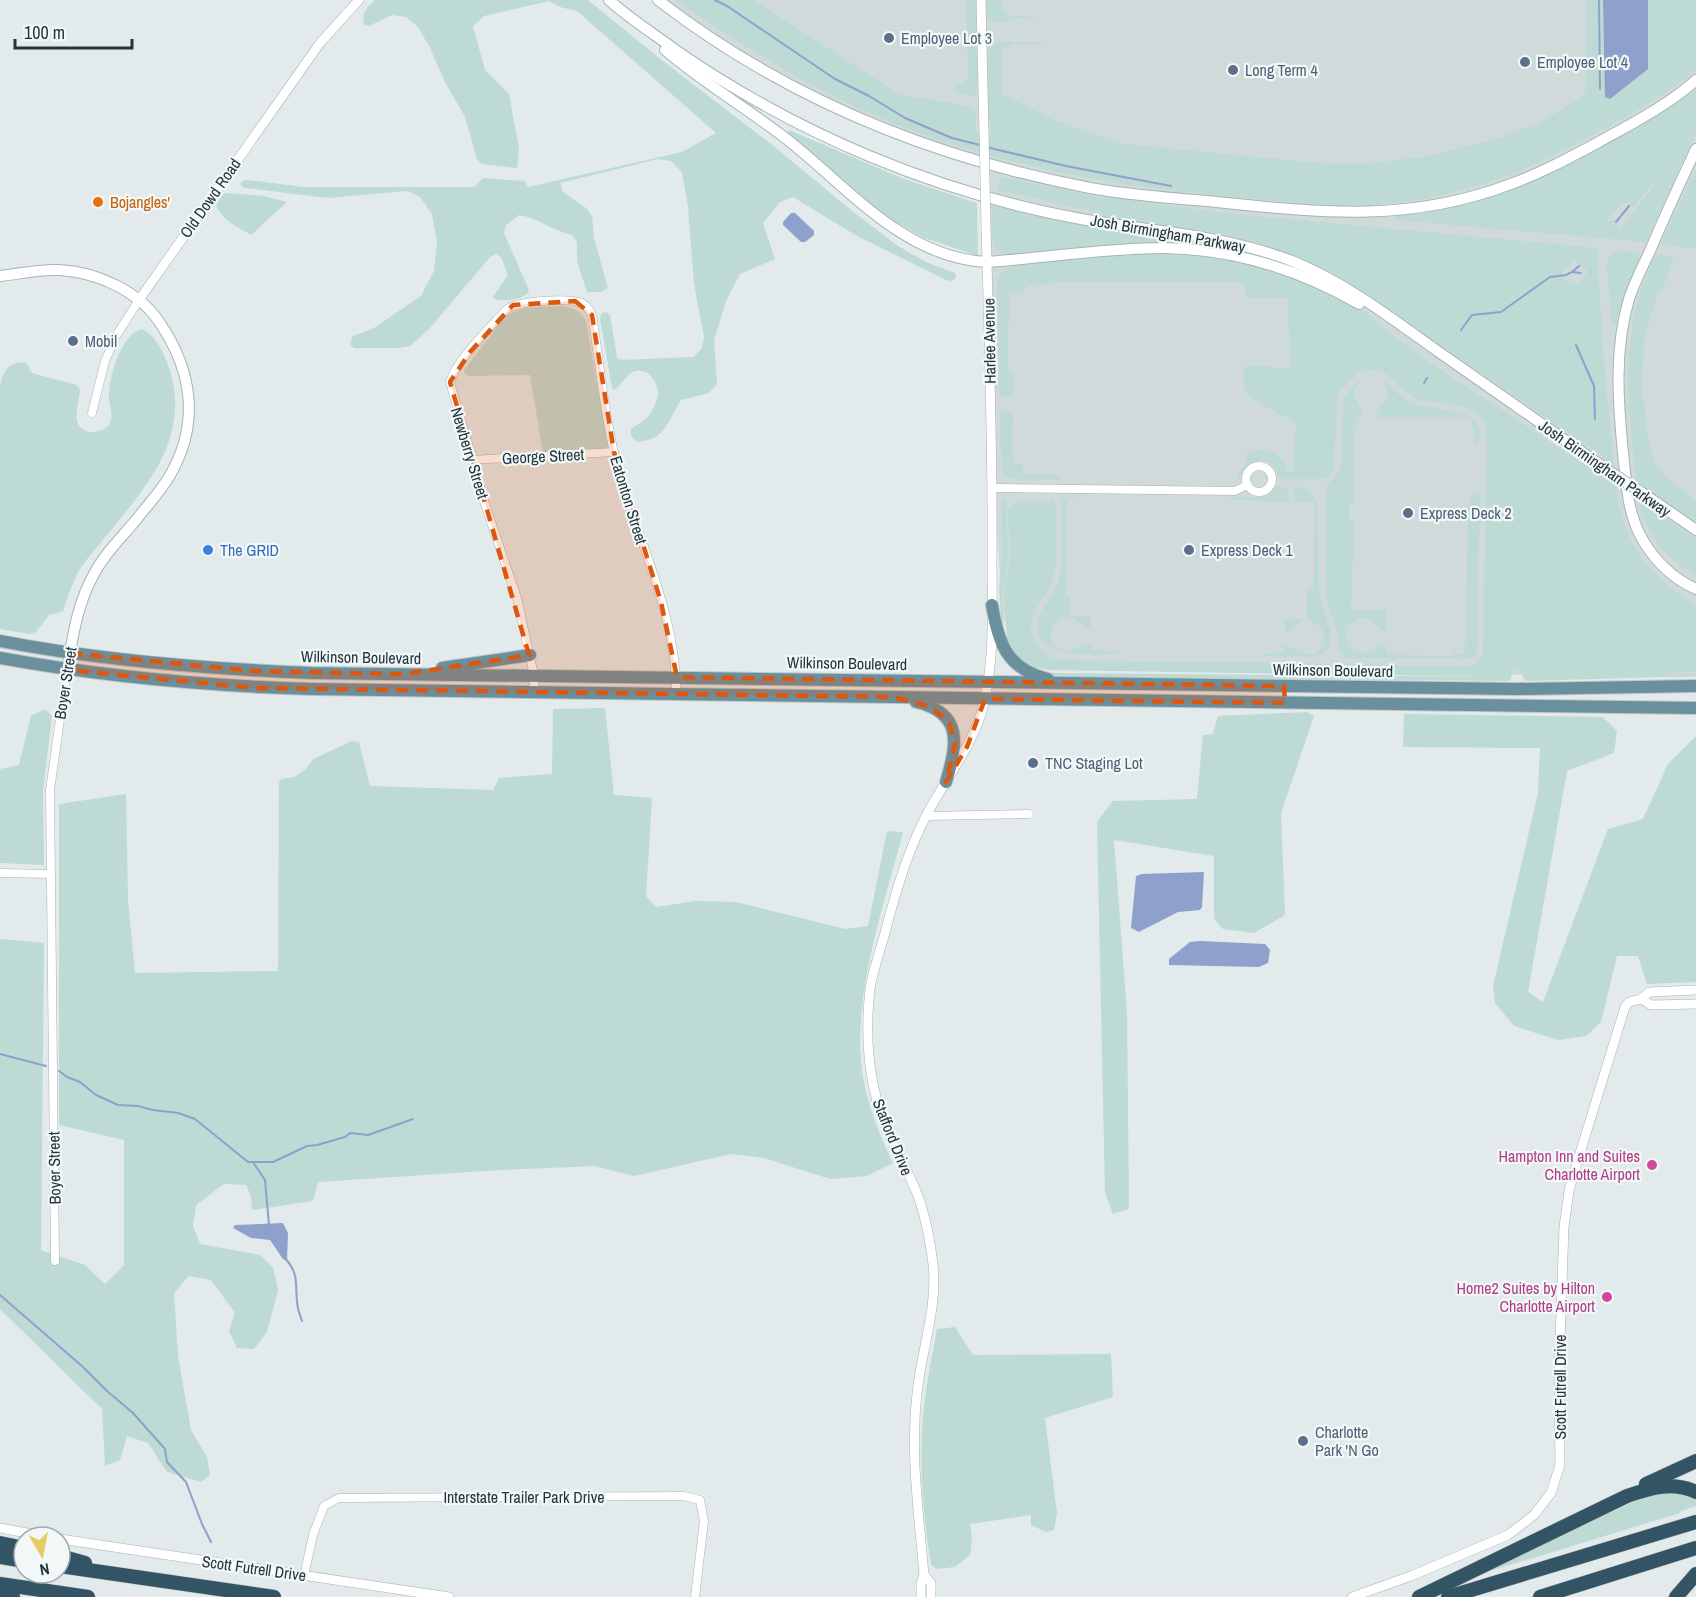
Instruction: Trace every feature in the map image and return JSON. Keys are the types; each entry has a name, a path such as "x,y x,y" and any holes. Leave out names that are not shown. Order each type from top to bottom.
{"highway":[{"path":"1419,1597 1696,1461"},
{"path":"1614,1502 1662,1486 1685,1487 1696,1491"},
{"path":"1448,1597 1696,1522"},
{"path":"1540,1597 1696,1548"},
{"path":"72,1559 148,1580"},
{"path":"72,1568 274,1597"},
{"path":"1676,1597 1696,1574"},
{"path":"0,1584 88,1597"},
{"path":"0,1596 13,1597"}],"main road":[{"name":"Josh Birmingham Parkway","path":"609,0 699,66 752,98 808,128 870,156 920,175 1023,206 1081,219 1198,236 1254,248 1294,262 1328,278 1405,328 1696,530"},
{"name":"Josh Birmingham Parkway","path":"658,0 717,42 776,77 852,116 932,148 978,162 1093,188 1314,212 1371,212 1429,206 1512,184 1563,161 1638,120 1662,106 1696,80"},
{"path":"618,8 673,57 714,89 779,133 867,209 919,242 938,250 976,262 1122,250 1164,248 1199,250 1268,264 1298,274 1332,289 1405,328"},
{"path":"1696,149 1630,298 1622,329 1618,368 1618,395 1630,511 1638,532 1650,551 1665,568 1696,589"},
{"name":"Boyer Street","path":"0,276 44,270 76,272 113,284 139,300 157,318 177,350 184,368 188,392 188,425 182,450 169,478 94,572 80,604 67,670"},
{"path":"992,605 1000,640 1010,658 1026,672 1069,683"},
{"name":"Wilkinson Boulevard","path":"0,641 133,662 234,669 404,674 1517,689 1696,686"},
{"path":"404,674 530,655"},
{"name":"Wilkinson Boulevard","path":"0,658 67,670 152,680 255,688 1696,708"},
{"path":"1284,686 1285,703"},
{"path":"891,697 931,706 949,723 954,732 955,743 946,782"}],"street":[{"name":"Old Dowd Road","path":"92,412 105,361 116,336 139,300 320,43 359,0"},
{"name":"Harlee Avenue","path":"981,0 993,488 992,605 987,682"},
{"name":"Newberry Street","path":"534,692 534,675 517,598 472,460 450,389 450,382 454,373 507,309 513,305 524,302 575,301 585,305"},
{"name":"Eatonton Street","path":"585,305 592,315 614,452 661,602 677,677 676,694"},
{"name":"George Street","path":"472,460 614,452"},
{"path":"993,488 1235,491 1247,485"},
{"name":"Boyer Street","path":"55,1261 50,783 67,670"},
{"name":"Stafford Drive","path":"921,1597 921,1583 924,1575 916,1504 914,1433 919,1375 932,1305 933,1269 926,1221 919,1200 892,1143 877,1101 872,1075 868,1027 872,983 905,862 926,816 976,728 985,699 987,682"},
{"path":"926,816 1029,814"},
{"path":"0,873 51,874"},
{"name":"Scott Futrell Drive","path":"1352,1597 1430,1569 1520,1528 1534,1515 1551,1493 1560,1465 1561,1282 1567,1204 1576,1166 1623,1011 1629,1002 1641,999 1644,994 1650,992 1696,990"},
{"path":"1641,999 1651,1005 1696,1004"},
{"name":"Interstate Trailer Park Drive","path":"304,1576 313,1535 324,1506 339,1498 684,1496 700,1500 704,1521 695,1597"},
{"name":"Scott Futrell Drive","path":"72,1541 448,1597"},
{"name":"Stafford Drive","path":"924,1575 931,1582 931,1597"}],"highlighted area":[{"path":"575,301 592,315 614,452 661,602 677,677 1284,686 1285,703 985,699 967,747 946,782 955,743 949,723 931,707 892,697 255,688 67,670 70,653 256,671 404,674 529,655 450,382 470,352 513,305"}],"shaded area":[{"path":"658,0 1696,0 1696,677 1057,669 1026,651 1004,620 993,488 984,165 806,94"}],"green space":[{"path":"375,0 588,0 898,246 928,263 955,273 956,278 952,281 946,280 857,236 793,197 780,202 763,223 775,259 740,274 726,301 714,340 717,384 709,393 681,400 660,433 655,437 637,442 631,436 631,429 651,412 658,396 657,386 649,374 635,371 626,377 617,388 614,390 612,388 600,318 602,313 607,312 610,315 617,358 621,360 693,357 702,348 704,337 694,284 688,207 682,172 671,161 658,159 560,183 563,192 586,208 592,216 594,238 608,288 601,292 587,292 577,261 577,242 572,235 519,215 506,225 504,233 528,288 529,292 526,295 509,300 496,300 493,297 508,275 501,257 496,254 490,257 430,328 410,346 354,348 350,344 353,336 374,328 421,296 434,271 437,242 432,214 420,197 408,191 328,198 245,188 241,182 247,180 304,187 475,187 483,178 524,181 528,187 682,152 716,133 577,11 560,7 549,1 484,16 473,26 485,70 509,94 519,149 517,168 482,164 477,159 465,117 418,27 406,17 392,15 369,26 364,24 364,13"},
{"path":"676,0 753,0 894,91 908,96 972,107 976,113 975,130 991,134 991,122 988,116 988,53 990,47 998,42 1044,42 1044,44 1012,44 1008,48 1002,46 1002,94 1056,121 1123,144 1329,164 1364,164 1430,156 1502,137 1540,122 1578,100 1586,91 1586,0 1696,0 1696,69 1660,96 1595,134 1537,163 1479,185 1419,200 1354,205 1305,203 1139,186 1057,172 936,139 867,112 810,84 755,52"},
{"path":"966,0 976,0 978,92 975,96 957,94 954,90 957,85 966,81 968,76"},
{"path":"986,0 1001,0 1001,9 1009,16 1044,17 1019,18 995,23 987,18"},
{"path":"1696,90 1696,132 1646,242 1395,220 1394,218 1478,201 1527,183 1614,140","holes":["1652,184 1654,186 1621,228 1614,220 1608,222 1608,219 1624,203 1627,202 1628,206 1633,207"]},
{"path":"789,130 904,179 977,203 978,255 922,237 880,213 788,134"},
{"path":"1696,170 1696,249 1661,244"},
{"path":"1001,177 1104,198 1105,196 1223,213 1597,248 1604,364 1614,465 1370,296 1338,276 1304,260 1268,246 1232,236 1103,217 1100,213 998,190","holes":["1574,260 1586,269 1587,274 1578,283 1572,284 1560,276"]},
{"path":"226,193 264,196 287,202 251,235 231,223 216,206 221,196"},
{"path":"993,206 1104,230 1182,239 1182,244 1008,256 996,247 993,241"},
{"path":"1617,251 1641,253 1621,304 1616,324 1613,326 1607,265 1608,258"},
{"path":"1186,253 1244,262 1290,276 1342,299 1368,315 1441,370 1613,483 1625,525 1641,556 1664,582 1696,605 1696,672 1665,673 1664,675 1696,674 1696,676 1527,681 1523,678 1520,668 1514,668 1510,681 1081,677 1045,675 1030,667 1044,672 1057,673 1509,677 1049,670 1034,667 1017,655 1007,639 1004,590 1010,559 1008,509 1016,503 1050,503 1053,500 1056,508 1054,574 1036,609 1031,627 1032,636 1038,646 1055,659 1463,666 1476,664 1483,656 1487,429 1483,420 1476,413 1459,406 1419,399 1384,373 1378,370 1367,370 1351,378 1337,397 1334,465 1327,477 1279,479 1273,466 1261,460 1249,464 1239,478 1237,476 1246,462 1246,454 1259,450 1272,452 1282,460 1288,472 1293,471 1296,422 1251,399 1244,389 1244,370 1247,365 1290,369 1288,299 1245,297 1245,287 1238,281 1050,283 1028,286 1023,293 1009,295 1008,371 1014,373 1014,390 1012,395 1001,397 999,393 997,282 1003,270 1015,265 1122,255"},
{"path":"1656,255 1674,256 1665,283 1656,298 1644,340 1642,389 1649,446 1655,462 1668,479 1696,500 1696,524 1636,481 1629,394 1631,337 1644,282"},
{"path":"563,306 580,312 586,322 607,449 543,453 530,375 469,376 464,373 505,317 518,310"},
{"path":"142,329 155,340 161,349 168,365 174,391 175,415 162,458 136,498 78,572 63,611 49,615 36,632 30,634 0,629 0,386 5,371 16,363 28,364 30,371 35,374 77,385 80,390 77,415 79,426 91,432 104,429 111,419 110,387 118,356 128,338"},
{"path":"1381,379 1410,402 1457,412 1472,419 1467,417 1376,417 1377,412 1388,398 1387,389"},
{"path":"1362,380 1356,386 1354,395 1363,417 1356,417 1356,426 1360,427 1354,428 1353,504 1349,504 1349,522 1354,523 1351,610 1386,610 1386,631 1367,619 1358,618 1348,626 1347,641 1352,649 1361,653 1386,645 1386,653 1395,653 1396,648 1396,655 1453,656 1454,649 1455,654 1464,654 1468,504 1471,504 1471,494 1480,492 1477,649 1476,654 1469,659 1349,658 1339,651 1338,635 1326,596 1326,486 1341,467 1344,397 1358,381"},
{"path":"1013,411 1012,454 1015,464 1023,464 1023,475 1061,475 1059,480 1012,479 1005,476 1001,461 1000,413"},
{"path":"1472,419 1480,430 1479,443 1474,445"},
{"path":"1277,486 1282,486 1288,491 1289,502 1226,499 1257,497 1271,492"},
{"path":"1293,486 1309,492 1315,498 1318,506 1319,593 1331,634 1330,646 1323,654 1315,657 1264,656 1263,654 1282,652 1284,646 1313,655 1318,652 1324,642 1321,628 1309,620 1301,622 1285,633 1285,619 1307,619 1307,586 1314,586 1315,502 1296,502"},
{"path":"1004,498 1008,506 1006,513 1008,553 1002,590 1004,631 1012,654 1002,629 999,589 1002,548 1001,504"},
{"path":"1059,498 1105,499 1067,499 1065,597 1070,597 1070,616 1091,616 1091,630 1075,619 1063,617 1057,620 1051,631 1052,642 1060,650 1073,650 1091,643 1092,650 1099,650 1101,645 1101,651 1118,652 1116,654 1064,652 1051,648 1042,641 1038,631 1039,617 1055,591 1060,575 1063,516"},
{"path":"1639,502 1696,539 1696,575 1676,562 1659,545 1647,526"},
{"path":"605,708 614,795 652,798 646,896 656,907 696,901 736,902 845,929 868,926 887,831 903,832 869,963 861,1017 860,1044 863,1075 870,1105 893,1163 867,1176 830,1179 764,1158 731,1154 634,1176 595,1166 318,1182 313,1201 252,1210 251,1196 246,1185 224,1184 196,1205 193,1226 200,1244 260,1255 273,1268 278,1290 267,1332 254,1349 237,1348 229,1331 235,1313 211,1280 189,1276 174,1293 178,1356 191,1430 207,1457 210,1475 201,1482 167,1472 148,1443 127,1436 120,1460 105,1466 102,1409 0,1309 0,939 44,943 41,1250 85,1265 105,1284 124,1265 124,1140 59,1125 59,804 126,794 128,901 135,973 278,971 279,782 281,779 294,777 305,770 313,759 352,741 359,742 370,786 493,790 499,778 552,774 553,709"},
{"path":"45,709 52,716 43,791 44,865 0,863 0,769 19,765 31,716"},
{"path":"1307,712 1314,716 1281,813 1285,915 1254,933 1223,929 1214,919 1214,856 1114,840 1127,1013 1129,1209 1113,1214 1105,1192 1097,822 1113,801 1197,799 1203,735 1213,734 1218,716"},
{"path":"1404,714 1603,717 1617,731 1614,753 1567,771 1528,992 1543,1002 1608,829 1643,819 1668,764 1696,736 1696,982 1647,984 1638,956 1617,956 1601,1022 1586,1036 1558,1040 1514,1026 1495,1003 1493,986 1538,793 1540,748 1403,747"},
{"path":"955,1327 973,1355 1111,1354 1113,1397 1045,1418 1057,1513 1054,1530 1046,1532 1031,1525 1031,1515 970,1524 972,1539 970,1555 955,1567 936,1569 931,1564 923,1502 921,1460 923,1419 937,1329"},
{"path":"1669,1491 1696,1499 1696,1506 1680,1513 1477,1575 1639,1499"}],"water":[{"path":"1603,0 1648,0 1648,69 1610,99 1605,97"},
{"path":"791,213 795,213 814,231 814,235 805,242 801,242 783,225"},
{"path":"1204,872 1200,910 1178,912 1139,932 1131,928 1136,876"},
{"path":"1190,942 1265,944 1270,950 1268,963 1259,967 1169,965 1169,959"},
{"path":"283,1223 288,1233 287,1261 283,1259 270,1240 251,1238 233,1228 235,1225"}],"waterway":[{"path":"715,0 835,79 905,118 952,138 980,145"},
{"path":"1599,0 1600,89"},
{"path":"986,147 1066,166 1171,186"},
{"path":"1616,222 1629,206"},
{"path":"1461,330 1472,315 1501,312 1550,277 1566,275 1579,266"},
{"path":"1572,272 1581,273"},
{"path":"1576,345 1594,386 1595,419"},
{"path":"1424,383 1427,378"},
{"path":"0,1054 46,1066"},
{"path":"59,1071 80,1082 96,1095 118,1105 178,1113 195,1119 248,1162 273,1162 307,1146 345,1137 350,1133 368,1135 413,1119"},
{"path":"253,1162 265,1180 269,1225"},
{"path":"286,1259 295,1274 302,1321"},
{"path":"0,1295 133,1413 165,1449 167,1462 186,1482 211,1542"}],"place":[{"name":"Employee Lot 3","path":"889,38"},
{"name":"Employee Lot 4","path":"1525,62"},
{"name":"Long Term 4","path":"1233,70"},
{"name":"Bojangles'","path":"98,202"},
{"name":"Mobil","path":"73,341"},
{"name":"Express Deck 2","path":"1408,513"},
{"name":"The GRID","path":"208,550"},
{"name":"Express Deck 1","path":"1189,550"},
{"name":"TNC Staging Lot","path":"1033,763"},
{"name":"Hampton Inn and Suites Charlotte Airport","path":"1652,1165"},
{"name":"Home2 Suites by Hilton Charlotte Airport","path":"1607,1297"},
{"name":"Charlotte Park 'N Go","path":"1303,1441"}]}
